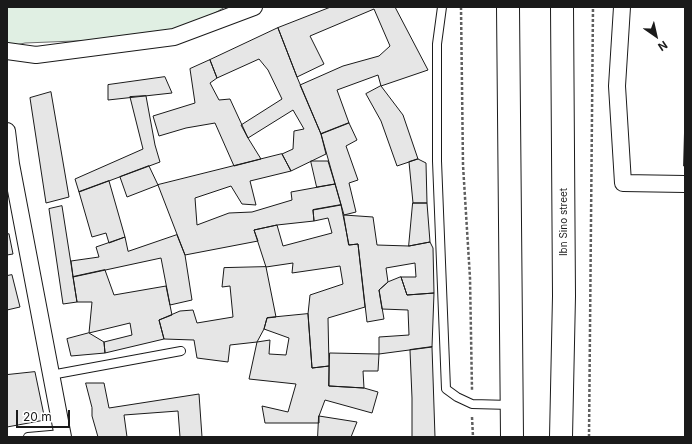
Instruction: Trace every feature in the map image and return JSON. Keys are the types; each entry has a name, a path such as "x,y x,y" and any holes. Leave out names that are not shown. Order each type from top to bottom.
{"main road":[{"path":"508,7 512,437"},
{"name":"Ibn Sino street","path":"561,437 564,296 562,7"}],"street":[{"path":"7,51 36,55 174,37 254,7"},
{"path":"622,7 617,86 623,183 685,184"},
{"path":"7,132 11,164 62,435"}],"lane":[{"path":"442,7 437,44 437,161 446,389 456,397 472,404 512,405"},
{"path":"51,375 181,351"},
{"path":"28,437 62,435"}],"path":[{"path":"461,7 463,165 470,278 472,437"},
{"path":"589,437 593,7"}],"green space":[{"path":"7,7 225,7 174,37 25,43 7,47"}],"building":[{"path":"331,7 395,7 428,70 381,86 378,75 337,90 349,123 321,134 300,85 343,66 379,56 390,46 374,9 310,36 324,64 297,77 278,28"},
{"path":"278,28 321,134 326,154 291,171 282,154 293,149 294,131 304,129 293,110 248,138 241,125 282,99 268,70 259,59 217,78 210,60"},
{"path":"210,60 217,78 210,83 219,100 230,99 248,138 261,159 234,166 215,123 186,128 159,136 153,116 195,103 190,69"},
{"path":"165,77 172,93 108,100 108,85"},
{"path":"381,86 403,115 418,159 397,166 381,121 366,94"},
{"path":"51,92 69,197 46,203 30,98"},
{"path":"146,96 155,145 160,162 79,192 75,179 143,149 130,97"},
{"path":"685,115 685,166 684,166"},
{"path":"349,123 357,140 346,146 358,180 349,183 356,212 344,215 321,134"},
{"path":"282,154 291,171 250,181 256,205 242,204 231,186 195,198 197,225 229,213 252,212 292,200 291,192 335,184 341,205 313,210 314,221 277,225 254,230 258,241 185,255 158,185"},
{"path":"418,159 426,163 427,203 413,203 409,162"},
{"path":"311,161 328,161 335,184 317,187"},
{"path":"149,166 158,185 127,197 120,177"},
{"path":"109,181 125,237 109,243 106,233 92,237 79,192"},
{"path":"413,203 427,203 430,242 409,246"},
{"path":"341,205 349,245 358,244 365,307 328,318 329,366 312,368 308,314 310,295 343,284 340,266 292,273 293,263 266,267 254,230 277,225 283,246 332,233 328,218 314,221 313,210"},
{"path":"62,206 77,302 63,304 49,209"},
{"path":"344,215 373,217 377,245 409,246 430,242 433,248 434,293 407,295 401,277 416,277 415,263 386,268 388,282 379,290 384,319 367,322 358,244 349,245"},
{"path":"9,234 13,254 7,255 7,235"},
{"path":"177,235 185,255 192,300 170,305 161,258 73,277 71,261 99,257 96,247 125,237 128,251"},
{"path":"266,267 276,317 267,318 264,329 257,342 230,345 228,362 197,358 194,340 164,339 159,320 180,311 193,310 197,323 233,317 230,286 222,287 224,268"},
{"path":"105,270 114,295 166,286 172,315 159,320 164,339 105,353 104,342 132,335 130,323 89,333 92,302 77,302 73,277"},
{"path":"12,275 20,307 7,310 7,276"},
{"path":"401,277 407,295 434,293 432,347 379,354 379,337 409,335 408,310 382,309 379,290 388,282"},
{"path":"308,314 312,368 329,366 329,386 364,388 378,392 372,413 325,400 319,416 319,423 265,423 262,406 288,412 296,384 249,379 257,342 270,340 269,354 286,355 289,338 264,329 267,318"},
{"path":"89,333 104,342 105,353 71,356 67,339"},
{"path":"432,347 435,437 412,437 410,350"},
{"path":"330,353 379,354 378,371 363,371 364,388 329,386"},
{"path":"35,372 45,420 7,427 7,375"},
{"path":"86,383 104,383 109,408 199,394 202,437 180,437 178,411 124,415 127,437 98,437 92,416 92,408"},
{"path":"319,416 357,422 351,437 318,437"}]}
